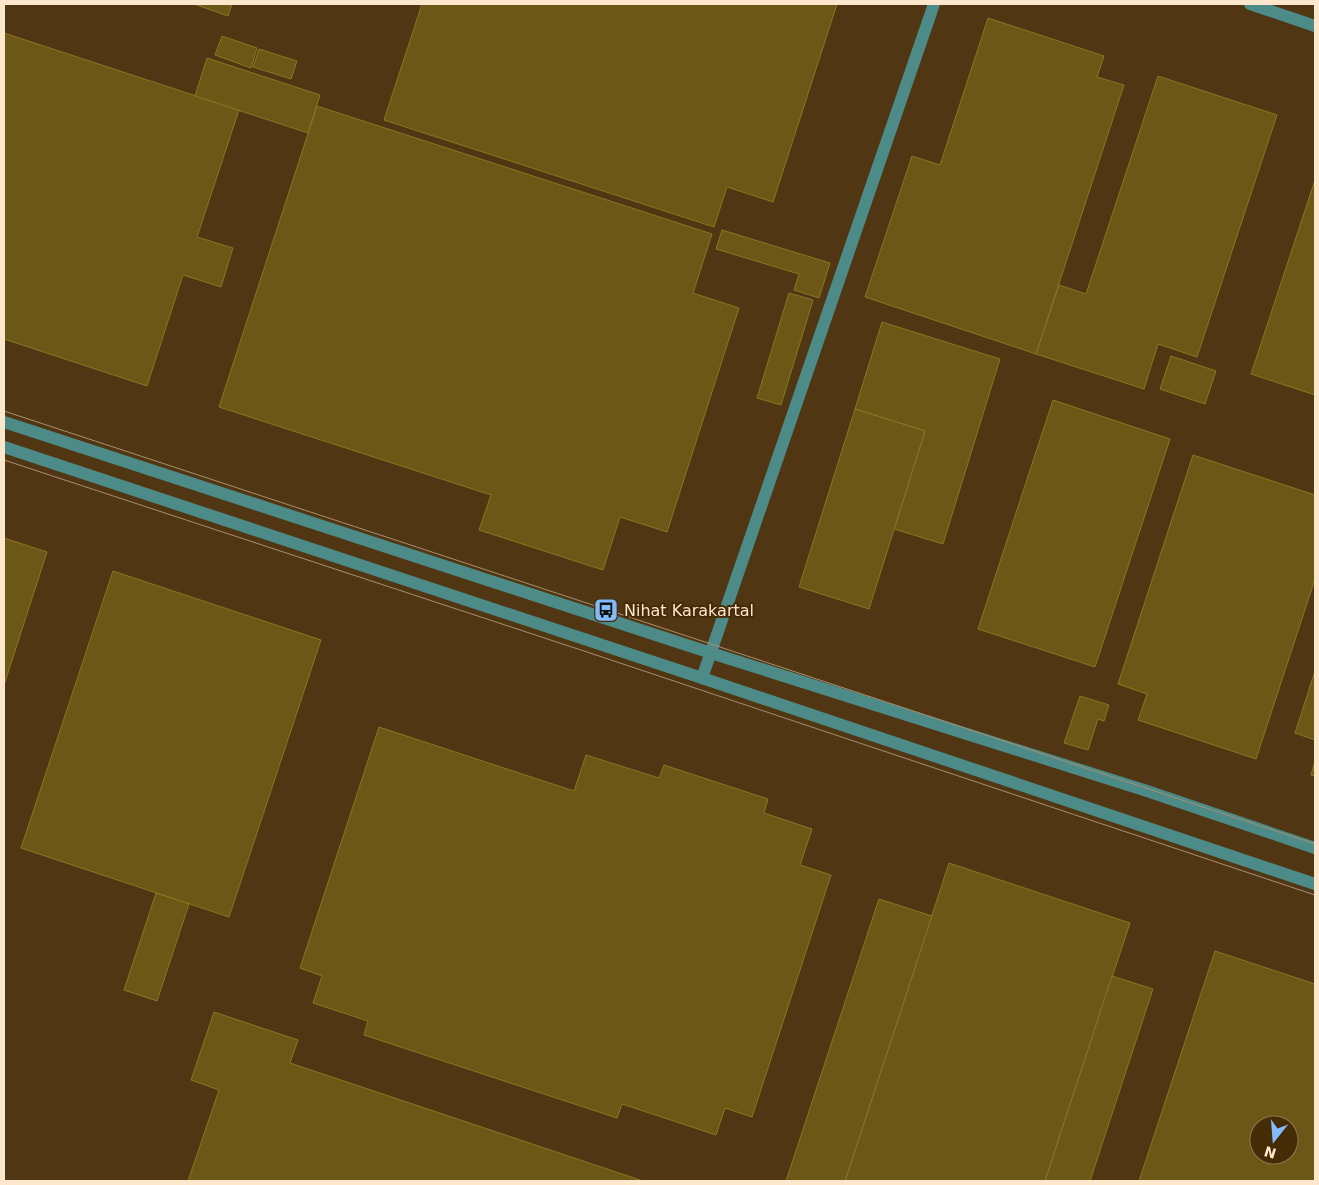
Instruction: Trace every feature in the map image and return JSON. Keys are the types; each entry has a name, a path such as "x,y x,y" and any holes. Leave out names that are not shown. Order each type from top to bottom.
{"street":[{"path":"702,678 934,4"},
{"path":"1250,4 1315,26"},
{"path":"4,422 711,653 1147,791 1315,848"},
{"path":"4,447 702,678 1315,884"}],"building":[{"path":"194,4 232,4 228,16"},
{"path":"422,4 837,4 773,202 727,187 714,227 384,120"},
{"path":"988,18 1104,56 1097,77 1124,85 1036,354 865,297 912,156 940,165"},
{"path":"4,33 239,110 197,237 233,248 221,287 183,275 147,386 4,339"},
{"path":"222,36 257,48 251,68 215,55"},
{"path":"259,49 297,61 291,79 253,67"},
{"path":"207,58 320,95 308,133 195,96"},
{"path":"1158,76 1277,115 1197,357 1158,344 1144,389 1036,354 1059,285 1086,294"},
{"path":"317,106 712,234 693,293 739,308 667,532 620,517 603,570 479,530 491,495 219,407"},
{"path":"1315,180 1315,395 1251,374"},
{"path":"722,230 830,263 819,298 794,290 799,274 716,249"},
{"path":"789,293 813,300 781,405 757,398"},
{"path":"882,322 1000,359 943,544 894,529 925,431 855,409"},
{"path":"1171,356 1216,371 1205,404 1160,389"},
{"path":"1053,400 1170,439 1095,667 978,629"},
{"path":"855,409 925,431 869,609 799,587"},
{"path":"1193,455 1315,495 1315,579 1256,759 1138,720 1147,694 1118,684"},
{"path":"4,538 47,552 4,685"},
{"path":"113,571 321,640 229,917 21,848"},
{"path":"1315,671 1315,740 1295,733"},
{"path":"1080,696 1109,705 1104,721 1098,719 1088,750 1064,743"},
{"path":"379,727 574,791 586,755 659,778 664,765 768,799 764,813 812,829 800,865 831,875 752,1117 725,1108 716,1135 622,1104 617,1118 364,1035 368,1021 313,1003 322,976 300,968"},
{"path":"1315,761 1315,776 1311,775"},
{"path":"949,863 1130,923 1045,1181 845,1181"},
{"path":"156,893 189,904 157,1001 124,990"},
{"path":"879,899 932,916 845,1181 786,1181"},
{"path":"1215,951 1315,984 1315,1181 1139,1181"},
{"path":"1112,976 1153,989 1090,1181 1045,1181"},
{"path":"214,1012 298,1040 290,1063 643,1181 188,1181 219,1090 191,1080"}],"tram line":[{"path":"4,411 1315,844"},
{"path":"4,460 1315,895"}],"place":[{"name":"Nihat Karakartal","path":"606,610"}]}
